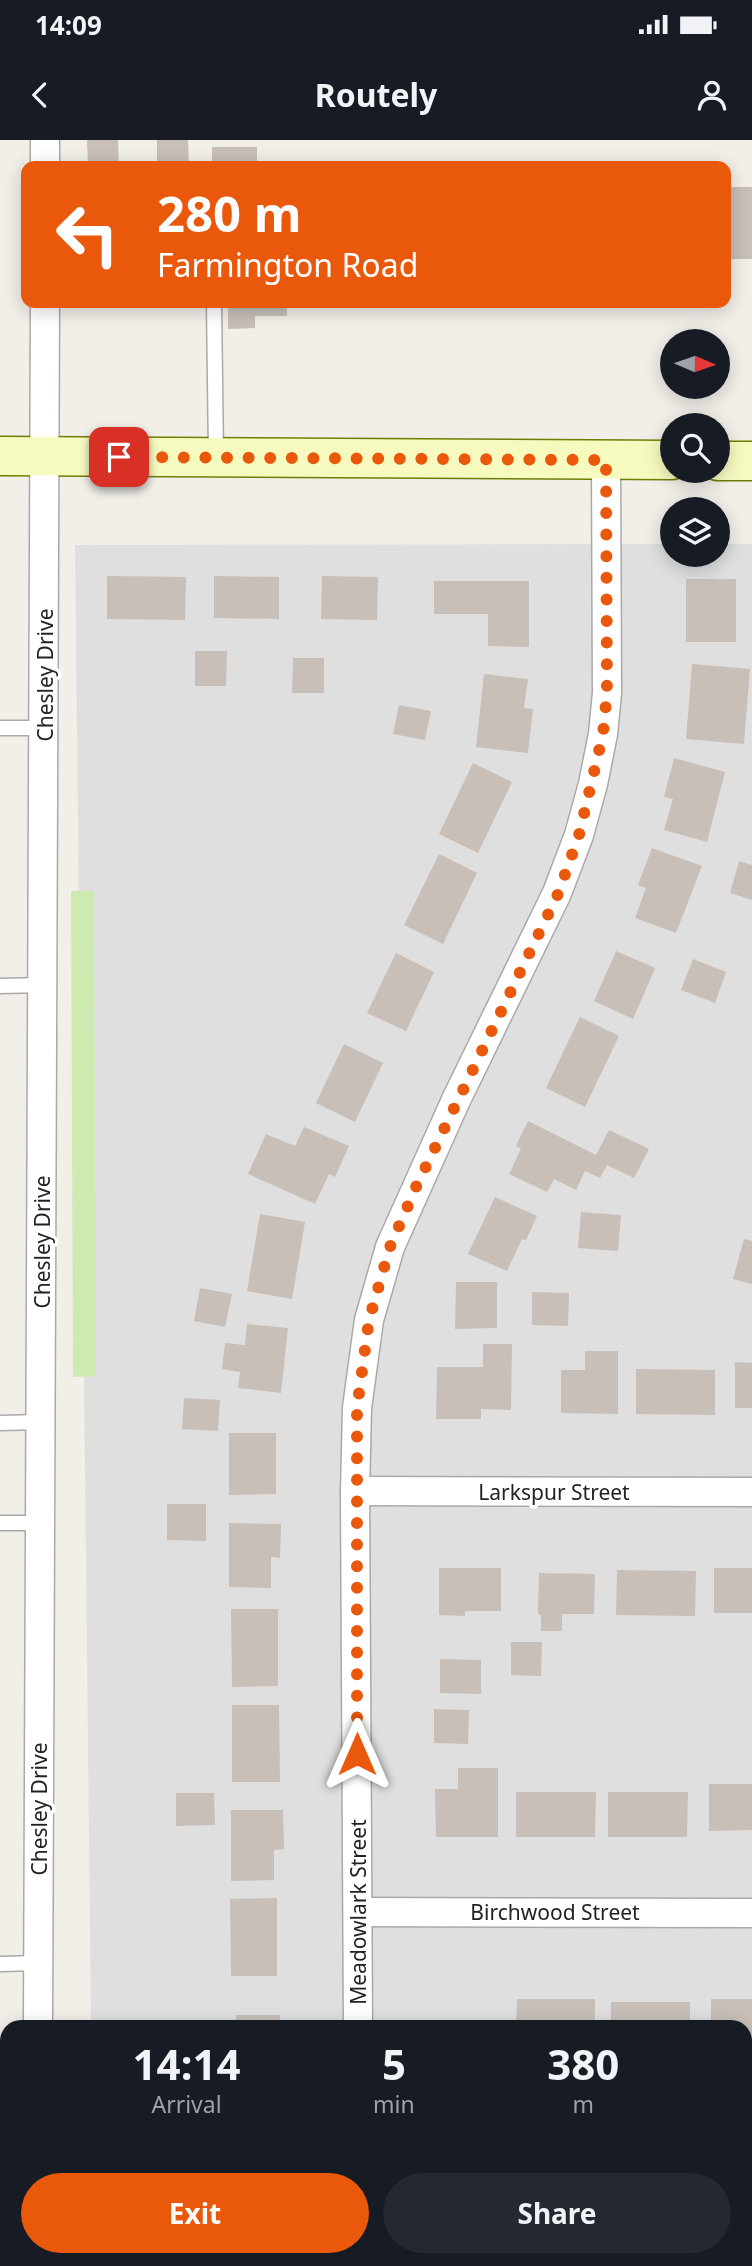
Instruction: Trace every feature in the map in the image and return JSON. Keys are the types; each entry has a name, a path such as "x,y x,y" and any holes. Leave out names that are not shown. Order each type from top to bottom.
{"main road":[{"path":"0,456 660,460"},
{"path":"730,461 752,461"}],"street":[{"path":"45,140 45,161"},
{"name":"Chesley Drive","path":"38,2020 45,308"},
{"name":"Meadowlark Street","path":"358,2020 355,1491 357,1408 369,1320 390,1247 456,1100 558,894 579,835 603,734 607,693 606,460"},
{"name":"Larkspur Street","path":"355,1491 752,1492"},
{"name":"Birchwood Street","path":"358,1912 752,1913"}],"lane":[{"path":"214,308 216,457"},
{"path":"0,728 44,728"},
{"path":"0,986 43,985"},
{"path":"0,1423 41,1422"},
{"path":"0,1523 41,1523"},
{"path":"0,1964 38,1963"}],"shaded area":[{"path":"660,544 660,567 730,567 730,544 752,544 752,2020 91,2020 75,545"}],"green space":[{"path":"71,891 94,891 96,1376 73,1377"}],"building":[{"path":"87,140 118,140 119,161 88,161"},
{"path":"157,140 188,140 189,161 157,161"},
{"path":"212,147 257,147 257,161 212,161"},
{"path":"731,187 752,187 752,259 731,259"},
{"path":"228,308 287,308 287,316 255,316 255,328 228,329"},
{"path":"107,576 186,577 185,620 107,619"},
{"path":"214,576 279,577 279,619 214,618"},
{"path":"322,576 378,577 377,620 321,619"},
{"path":"686,579 736,579 736,642 686,642"},
{"path":"434,581 529,581 529,647 488,646 488,614 434,614"},
{"path":"195,651 227,651 226,686 195,686"},
{"path":"293,658 324,658 324,693 292,693"},
{"path":"692,664 750,669 744,744 686,739"},
{"path":"484,674 528,679 524,708 533,709 528,753 476,747"},
{"path":"399,705 431,711 425,740 393,734"},
{"path":"674,758 725,772 707,842 664,830 673,799 664,797"},
{"path":"473,763 512,782 478,853 439,834"},
{"path":"652,848 702,866 676,933 635,918 646,888 638,885"},
{"path":"439,854 477,873 443,944 404,925"},
{"path":"739,861 752,865 752,900 730,893"},
{"path":"616,951 655,968 633,1019 594,1001"},
{"path":"396,953 434,972 406,1031 367,1013"},
{"path":"693,959 726,972 715,1003 681,990"},
{"path":"580,1017 619,1036 585,1107 546,1088"},
{"path":"344,1044 383,1063 355,1122 316,1103"},
{"path":"528,1121 596,1155 609,1130 649,1149 634,1178 607,1165 600,1178 585,1171 576,1190 554,1179 547,1192 509,1174 521,1149 516,1146"},
{"path":"304,1127 349,1146 335,1177 329,1174 315,1204 248,1174 266,1134 295,1146"},
{"path":"495,1197 537,1216 526,1240 522,1239 507,1271 468,1254"},
{"path":"581,1212 621,1215 618,1251 578,1248"},
{"path":"260,1214 305,1222 292,1299 247,1291"},
{"path":"744,1239 752,1241 752,1284 733,1279"},
{"path":"456,1282 497,1282 497,1328 455,1329"},
{"path":"200,1288 232,1294 225,1327 194,1321"},
{"path":"532,1292 569,1293 568,1326 532,1325"},
{"path":"247,1324 288,1328 281,1393 238,1388 240,1372 222,1369 225,1343 245,1345"},
{"path":"483,1344 512,1344 511,1410 481,1409 481,1419 436,1419 437,1367 483,1367"},
{"path":"585,1351 618,1351 618,1414 561,1413 561,1370 585,1370"},
{"path":"735,1362 752,1363 752,1408 735,1408"},
{"path":"636,1369 715,1370 715,1415 636,1414"},
{"path":"184,1398 220,1400 218,1431 182,1429"},
{"path":"229,1433 276,1433 276,1494 229,1495"},
{"path":"167,1504 206,1504 206,1541 167,1540"},
{"path":"229,1523 281,1524 280,1558 271,1557 271,1588 229,1587"},
{"path":"439,1568 501,1568 501,1611 465,1611 465,1616 439,1615"},
{"path":"714,1568 752,1568 752,1613 714,1613"},
{"path":"617,1570 696,1571 695,1616 616,1615"},
{"path":"539,1573 595,1574 594,1614 562,1614 562,1631 541,1631 541,1615 538,1614"},
{"path":"231,1609 278,1609 278,1686 232,1687"},
{"path":"511,1642 542,1642 541,1676 511,1675"},
{"path":"440,1659 481,1660 481,1694 440,1693"},
{"path":"232,1705 279,1705 280,1782 232,1782"},
{"path":"434,1709 469,1710 468,1744 434,1743"},
{"path":"458,1768 498,1768 498,1837 436,1837 435,1789 458,1789"},
{"path":"709,1784 752,1784 752,1830 709,1831"},
{"path":"516,1792 596,1792 595,1837 516,1837"},
{"path":"608,1792 688,1792 687,1837 608,1837"},
{"path":"176,1793 214,1793 215,1825 176,1826"},
{"path":"231,1810 283,1810 284,1849 274,1850 274,1880 231,1881"},
{"path":"277,1898 277,1976 231,1976 230,1899"},
{"path":"517,1999 595,1999 595,2020 516,2020"},
{"path":"711,1999 752,1999 752,2020 711,2020"},
{"path":"611,2002 690,2002 690,2020 611,2020"},
{"path":"236,2015 280,2015 280,2020 236,2020"}],"route":[{"path":"119,457 606,460 607,693 603,734 579,835 558,894 456,1100 390,1247 369,1320 357,1408 357,1754"}]}
